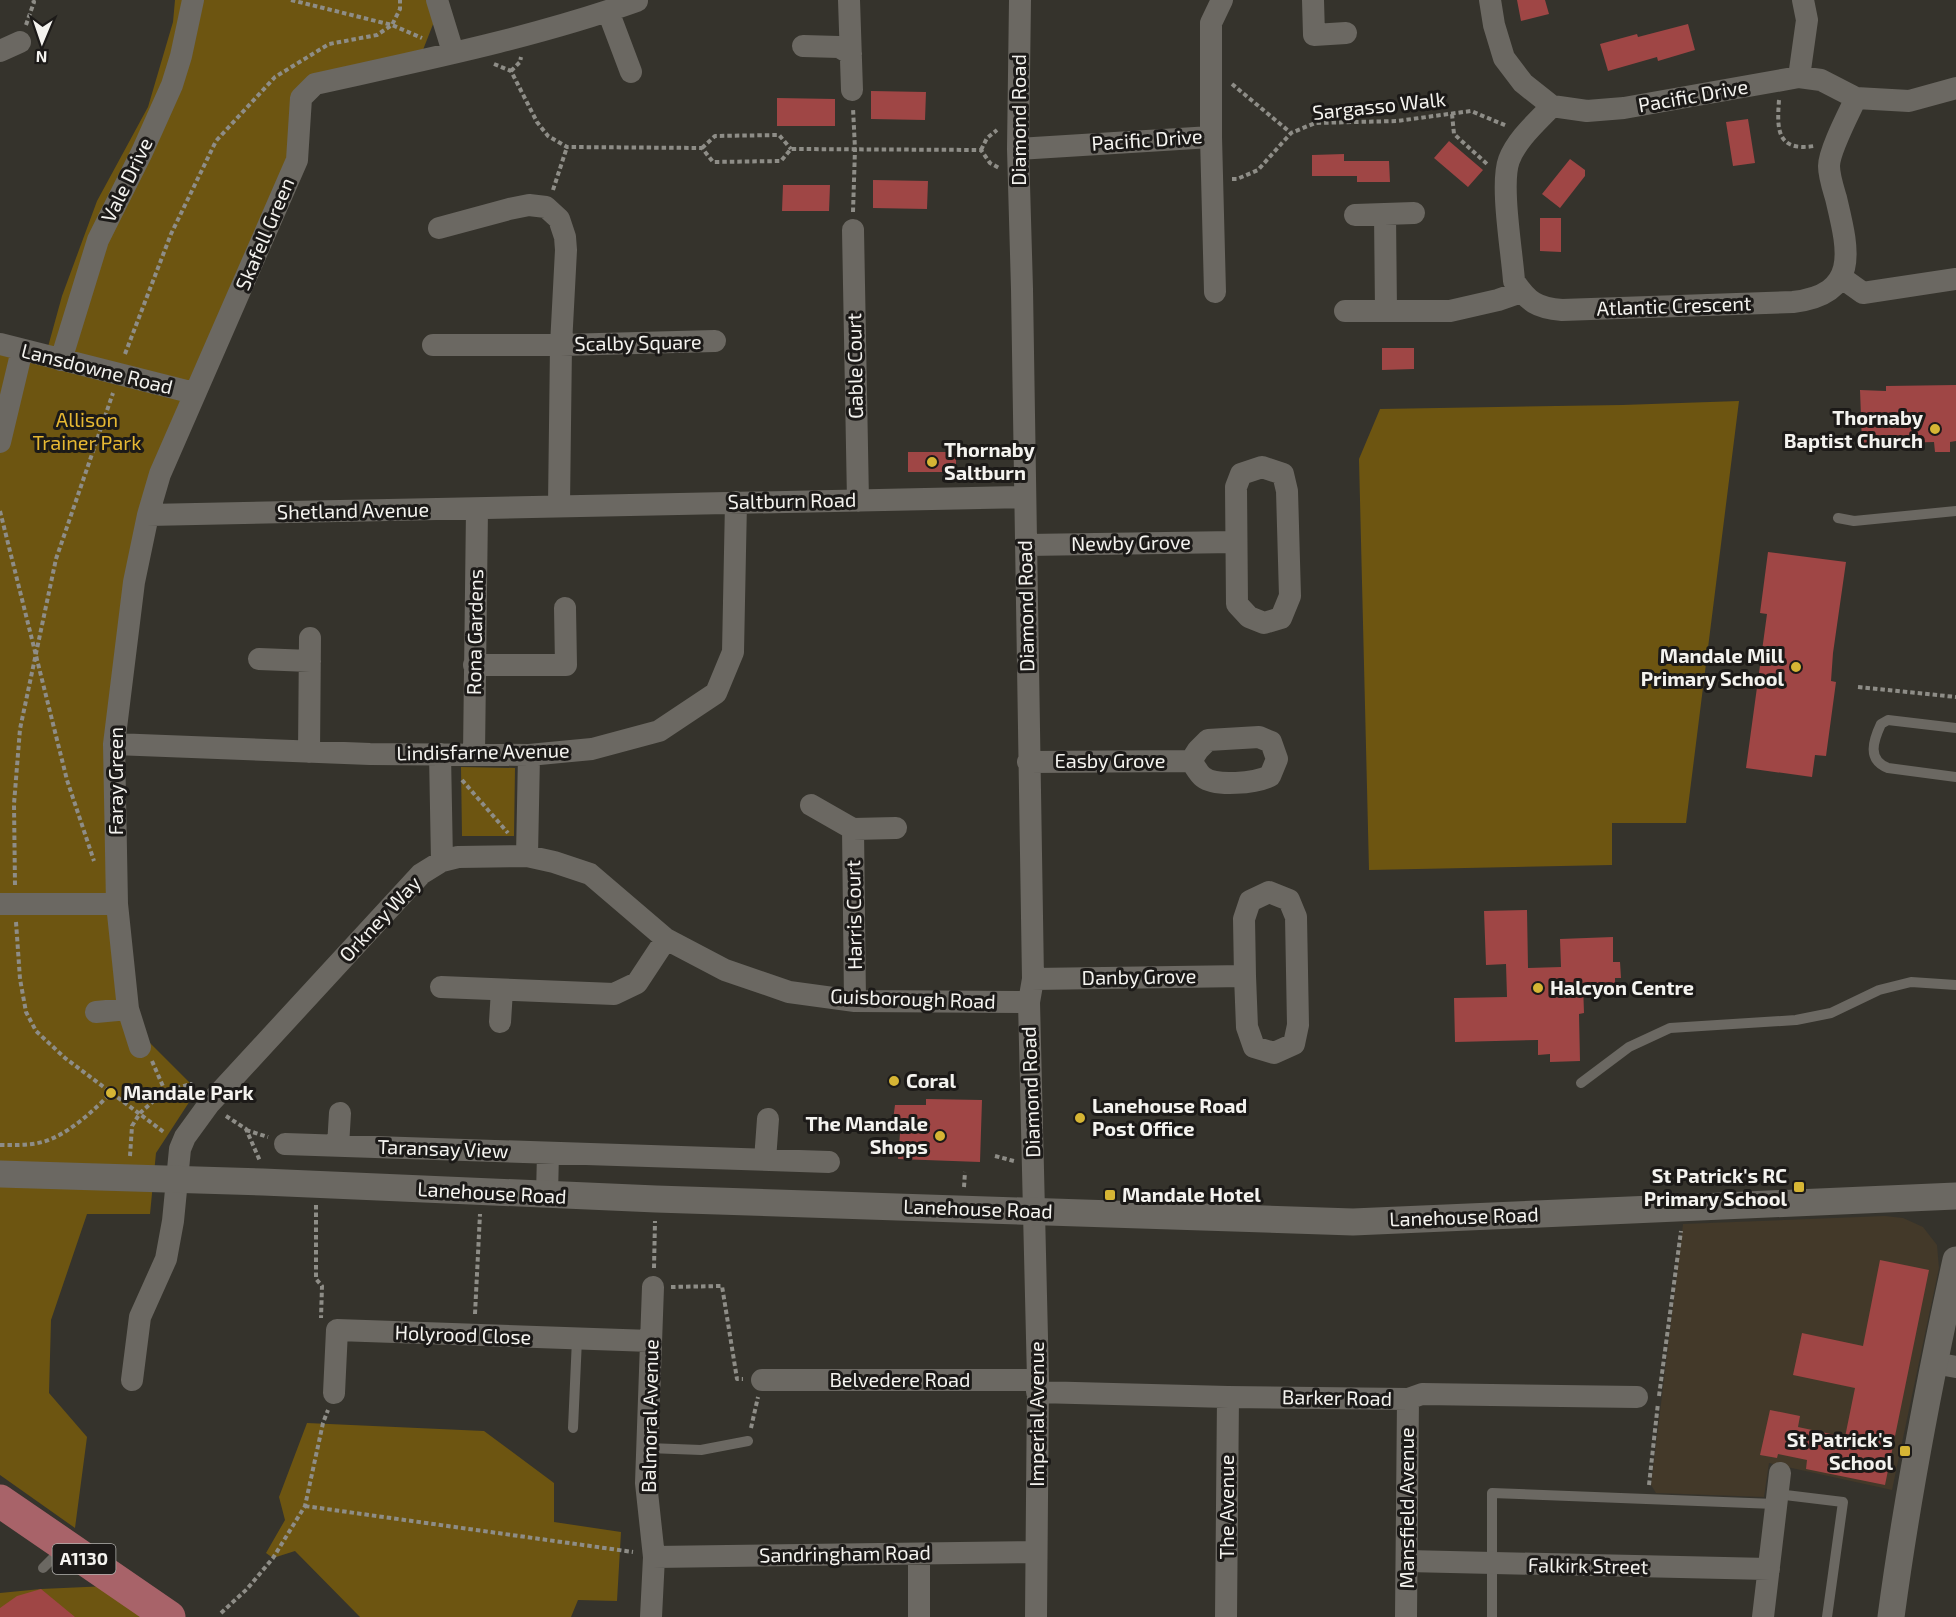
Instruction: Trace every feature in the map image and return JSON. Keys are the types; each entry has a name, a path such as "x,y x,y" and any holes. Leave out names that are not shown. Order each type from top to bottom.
{"main road":[{"name":"A1130","path":"0,1501 54,1557 168,1617"}],"street":[{"name":"Vale Drive","path":"61,360 98,240 172,85 193,0"},
{"path":"436,0 453,52"},
{"path":"849,0 852,90"},
{"name":"Diamond Road","path":"1020,0 1018,172 1022,289 1033,979 1029,1002 1035,1212"},
{"name":"Pacific Drive","path":"1018,148 1211,137 1211,23 1222,0"},
{"path":"1313,0 1314,35 1346,33"},
{"path":"1345,311 1450,311 1521,292 1514,281 1505,180 1509,160 1524,136 1552,106 1523,83 1504,58 1494,25 1490,0"},
{"path":"1790,79 1807,20 1803,0"},
{"name":"Skafell Green","path":"148,515 160,474 297,160 301,98 315,84 477,47 637,1"},
{"path":"608,11 632,72"},
{"path":"803,46 839,47 851,54"},
{"name":"Pacific Drive","path":"1552,106 1587,111 1624,108 1790,79 1821,80 1856,98 1909,101 1956,88"},
{"path":"1856,98 1829,165 1843,227 1846,267 1842,278 1863,292 1956,279"},
{"path":"1211,137 1215,292"},
{"path":"439,228 509,208 530,205 546,207"},
{"name":"Scalby Square","path":"546,207 559,219 565,237 561,345"},
{"path":"1355,215 1414,213"},
{"path":"1385,214 1386,311"},
{"name":"Gable Court","path":"853,231 858,501"},
{"name":"Atlantic Crescent","path":"1521,292 1531,303 1544,309 1562,310 1793,302 1810,300 1834,287 1842,278"},
{"name":"Scalby Square","path":"433,345 561,345 715,341"},
{"name":"Lansdowne Road","path":"0,344 194,393"},
{"path":"559,505 561,345"},
{"path":"0,442 22,350"},
{"path":"1262,467 1283,474 1287,491 1290,596 1281,618 1264,623 1249,617 1237,604 1235,542 1236,487 1241,474 1262,467"},
{"name":"Saltburn Road","path":"559,505 1024,497"},
{"name":"Lindisfarne Avenue","path":"114,744 370,754 529,755 592,749 659,731 716,693 733,652 735,502"},
{"name":"Shetland Avenue","path":"148,515 477,509 559,505"},
{"name":"Rona Gardens","path":"474,754 477,509"},
{"name":"Faray Green","path":"140,1047 128,1009 117,904 114,744 134,582 148,515"},
{"name":"Newby Grove","path":"1026,545 1235,542"},
{"path":"474,665 566,665 565,608"},
{"path":"309,752 310,638"},
{"path":"258,659 310,661"},
{"path":"440,754 442,861"},
{"path":"528,856 529,755"},
{"name":"Easby Grove","path":"1028,762 1191,761"},
{"path":"811,805 853,829 896,828"},
{"name":"Harris Court","path":"853,829 855,1001"},
{"name":"Orkney Way","path":"132,1380 140,1317 166,1259 180,1149 184,1137 209,1104 420,874 442,861 458,857 528,856 554,862 590,874 666,939"},
{"path":"1269,892 1290,900 1296,917 1298,1025 1294,1044 1274,1053 1254,1047 1247,1027 1245,975 1244,919 1250,901 1269,892"},
{"path":"8,904 117,904"},
{"path":"441,987 614,993 637,983 666,939"},
{"name":"Guisborough Road","path":"666,939 725,970 789,992 855,1001 1029,1002"},
{"name":"Danby Grove","path":"1033,979 1245,975"},
{"path":"500,1022 502,990"},
{"path":"96,1011 128,1009"},
{"path":"339,1146 340,1113"},
{"path":"765,1160 768,1119"},
{"name":"Taransay View","path":"285,1144 829,1162"},
{"path":"547,1195 548,1153"},
{"name":"Lanehouse Road","path":"0,1174 316,1184 656,1200 1353,1221 1956,1196"},
{"name":"Imperial Avenue","path":"1035,1212 1036,1617"},
{"path":"1891,1617 1905,1518 1945,1365 1956,1260"},
{"name":"Balmoral Avenue","path":"651,1617 654,1557 646,1483 653,1287"},
{"path":"334,1393 337,1330"},
{"name":"Holyrood Close","path":"337,1330 651,1341"},
{"name":"Belvedere Road","path":"762,1380 1037,1386"},
{"name":"Barker Road","path":"1037,1386 1228,1397 1408,1399 1422,1394 1637,1396"},
{"name":"The Avenue","path":"1226,1617 1228,1397"},
{"name":"Mansfield Avenue","path":"1406,1617 1408,1399"},
{"path":"1763,1617 1777,1490"},
{"name":"Sandringham Road","path":"654,1557 1036,1552"},
{"path":"919,1617 920,1554"},
{"name":"Falkirk Street","path":"1407,1561 1769,1569"}],"lane":[{"path":"1838,518 1854,521 1956,511"},
{"path":"1956,728 1888,720 1881,724 1874,747 1874,757 1879,764 1888,768 1956,777"},
{"path":"1581,1083 1629,1047 1670,1028 1796,1020 1832,1013 1879,990 1911,982 1956,985"},
{"path":"573,1428 577,1339"},
{"path":"648,1448 700,1450 748,1441"},
{"path":"1491,1617 1492,1493 1648,1498 1777,1490 1844,1502 1827,1617"}],"path":[{"path":"291,0 392,26"},
{"path":"180,1149 164,1148 166,1134 65,1058 36,1031 26,1012 8,904 20,729 56,559 111,403 117,374 171,234 216,141 275,77 329,44 378,35 392,26 400,9 400,0"},
{"path":"477,47 486,60 511,71 537,122 548,136 567,147 702,148 715,136 779,135 791,149 981,150 990,163 1002,170 1018,172"},
{"path":"1211,67 1292,133"},
{"path":"1790,79 1777,124 1784,140 1795,147 1805,147 1840,136"},
{"path":"852,90 855,149 853,231"},
{"name":"Sargasso Walk","path":"1213,179 1237,179 1258,170 1292,133 1315,123 1397,121 1471,111 1511,127 1524,136"},
{"path":"1452,114 1454,134 1505,180"},
{"path":"546,207 567,147"},
{"path":"702,148 713,162 781,161 791,149"},
{"path":"0,511 67,780 96,868"},
{"path":"1858,687 1956,697"},
{"path":"440,754 528,856"},
{"path":"140,1047 148,1051 165,1091"},
{"path":"0,1145 26,1145 52,1139 91,1114 111,1093"},
{"path":"316,1184 316,1279 322,1286 321,1323 337,1330"},
{"path":"475,1336 481,1192"},
{"path":"656,1200 653,1287 722,1286 737,1379 762,1380 748,1441"},
{"path":"1648,1498 1658,1401 1684,1208"},
{"path":"221,1613 247,1589 273,1558 305,1506 323,1424 334,1393"},
{"path":"305,1506 611,1548 654,1557"}],"shaded area":[{"path":"1885,1216 1903,1218 1923,1227 1937,1245 1939,1268 1892,1490 1769,1463 1764,1497 1656,1493 1651,1485 1683,1224"}],"green space":[{"name":"Allison Trainer Park","path":"175,0 437,0 439,9 419,60 315,84 297,155 148,515 114,744 127,1020 197,1090 156,1153 150,1214 87,1214 51,1320 49,1393 87,1437 75,1528 0,1475 0,344 46,354 62,296 97,201 148,107 173,22"},
{"path":"1739,401 1686,823 1612,823 1612,865 1369,870 1359,459 1380,409"},
{"path":"461,767 515,768 514,836 462,836"},
{"path":"307,1423 484,1431 554,1483 554,1522 621,1532 617,1601 578,1600 571,1617 360,1617 295,1551 273,1558 266,1553 285,1520 279,1497"},
{"path":"108,1586 152,1617 0,1617 0,1593"}],"building":[{"path":"1517,0 1545,0 1549,14 1521,21"},
{"path":"1688,24 1695,50 1658,61 1657,57 1608,71 1600,44"},
{"path":"871,91 926,92 925,120 871,119"},
{"path":"777,98 835,99 835,126 777,126"},
{"path":"1748,119 1755,163 1733,166 1726,122"},
{"path":"1449,141 1483,170 1468,187 1434,158"},
{"path":"1344,154 1344,161 1389,161 1390,182 1357,182 1357,176 1312,176 1312,155"},
{"path":"1570,159 1585,170 1585,176 1560,208 1542,194"},
{"path":"873,180 928,181 927,209 873,208"},
{"path":"783,185 830,185 829,211 782,211"},
{"path":"1540,218 1561,218 1561,252 1540,251"},
{"path":"1382,348 1414,348 1414,369 1382,370"},
{"name":"Thornaby Baptist Church","path":"1956,385 1956,441 1950,442 1950,452 1935,452 1934,442 1862,444 1860,390 1886,391 1886,386"},
{"name":"Thornaby Saltburn","path":"908,452 956,452 956,472 908,472"},
{"name":"Mandale Mill Primary School","path":"1768,552 1846,562 1833,653 1831,681 1836,682 1826,756 1815,755 1812,777 1746,768 1767,614 1760,613"},
{"name":"Halcyon Centre","path":"1527,910 1528,968 1561,967 1560,939 1613,937 1613,962 1620,962 1621,978 1615,978 1615,983 1583,984 1584,1013 1579,1014 1580,1061 1550,1062 1550,1054 1538,1055 1538,1040 1455,1042 1454,998 1507,997 1506,964 1486,965 1484,911"},
{"name":"The Mandale Shops","path":"926,1099 982,1100 980,1162 898,1159 901,1121 893,1120 895,1105 926,1105"},
{"path":"1880,1260 1929,1270 1885,1485 1806,1469 1807,1460 1778,1454 1777,1458 1760,1455 1770,1410 1800,1416 1798,1427 1845,1437 1855,1388 1793,1375 1802,1333 1863,1346"},
{"path":"41,1589 75,1617 0,1617 0,1608 17,1596"}],"place":[{"name":"Thornaby Baptist Church","path":"1935,429"},
{"name":"Thornaby Saltburn","path":"932,462"},
{"name":"Mandale Mill Primary School","path":"1796,667"},
{"name":"Halcyon Centre","path":"1538,988"},
{"name":"Coral","path":"894,1081"},
{"name":"Mandale Park","path":"111,1093"},
{"name":"Lanehouse Road Post Office","path":"1080,1118"},
{"name":"The Mandale Shops","path":"940,1136"},
{"name":"St Patrick's RC Primary School","path":"1799,1187"},
{"name":"Mandale Hotel","path":"1110,1195"},
{"name":"St Patrick's School","path":"1905,1451"}]}
